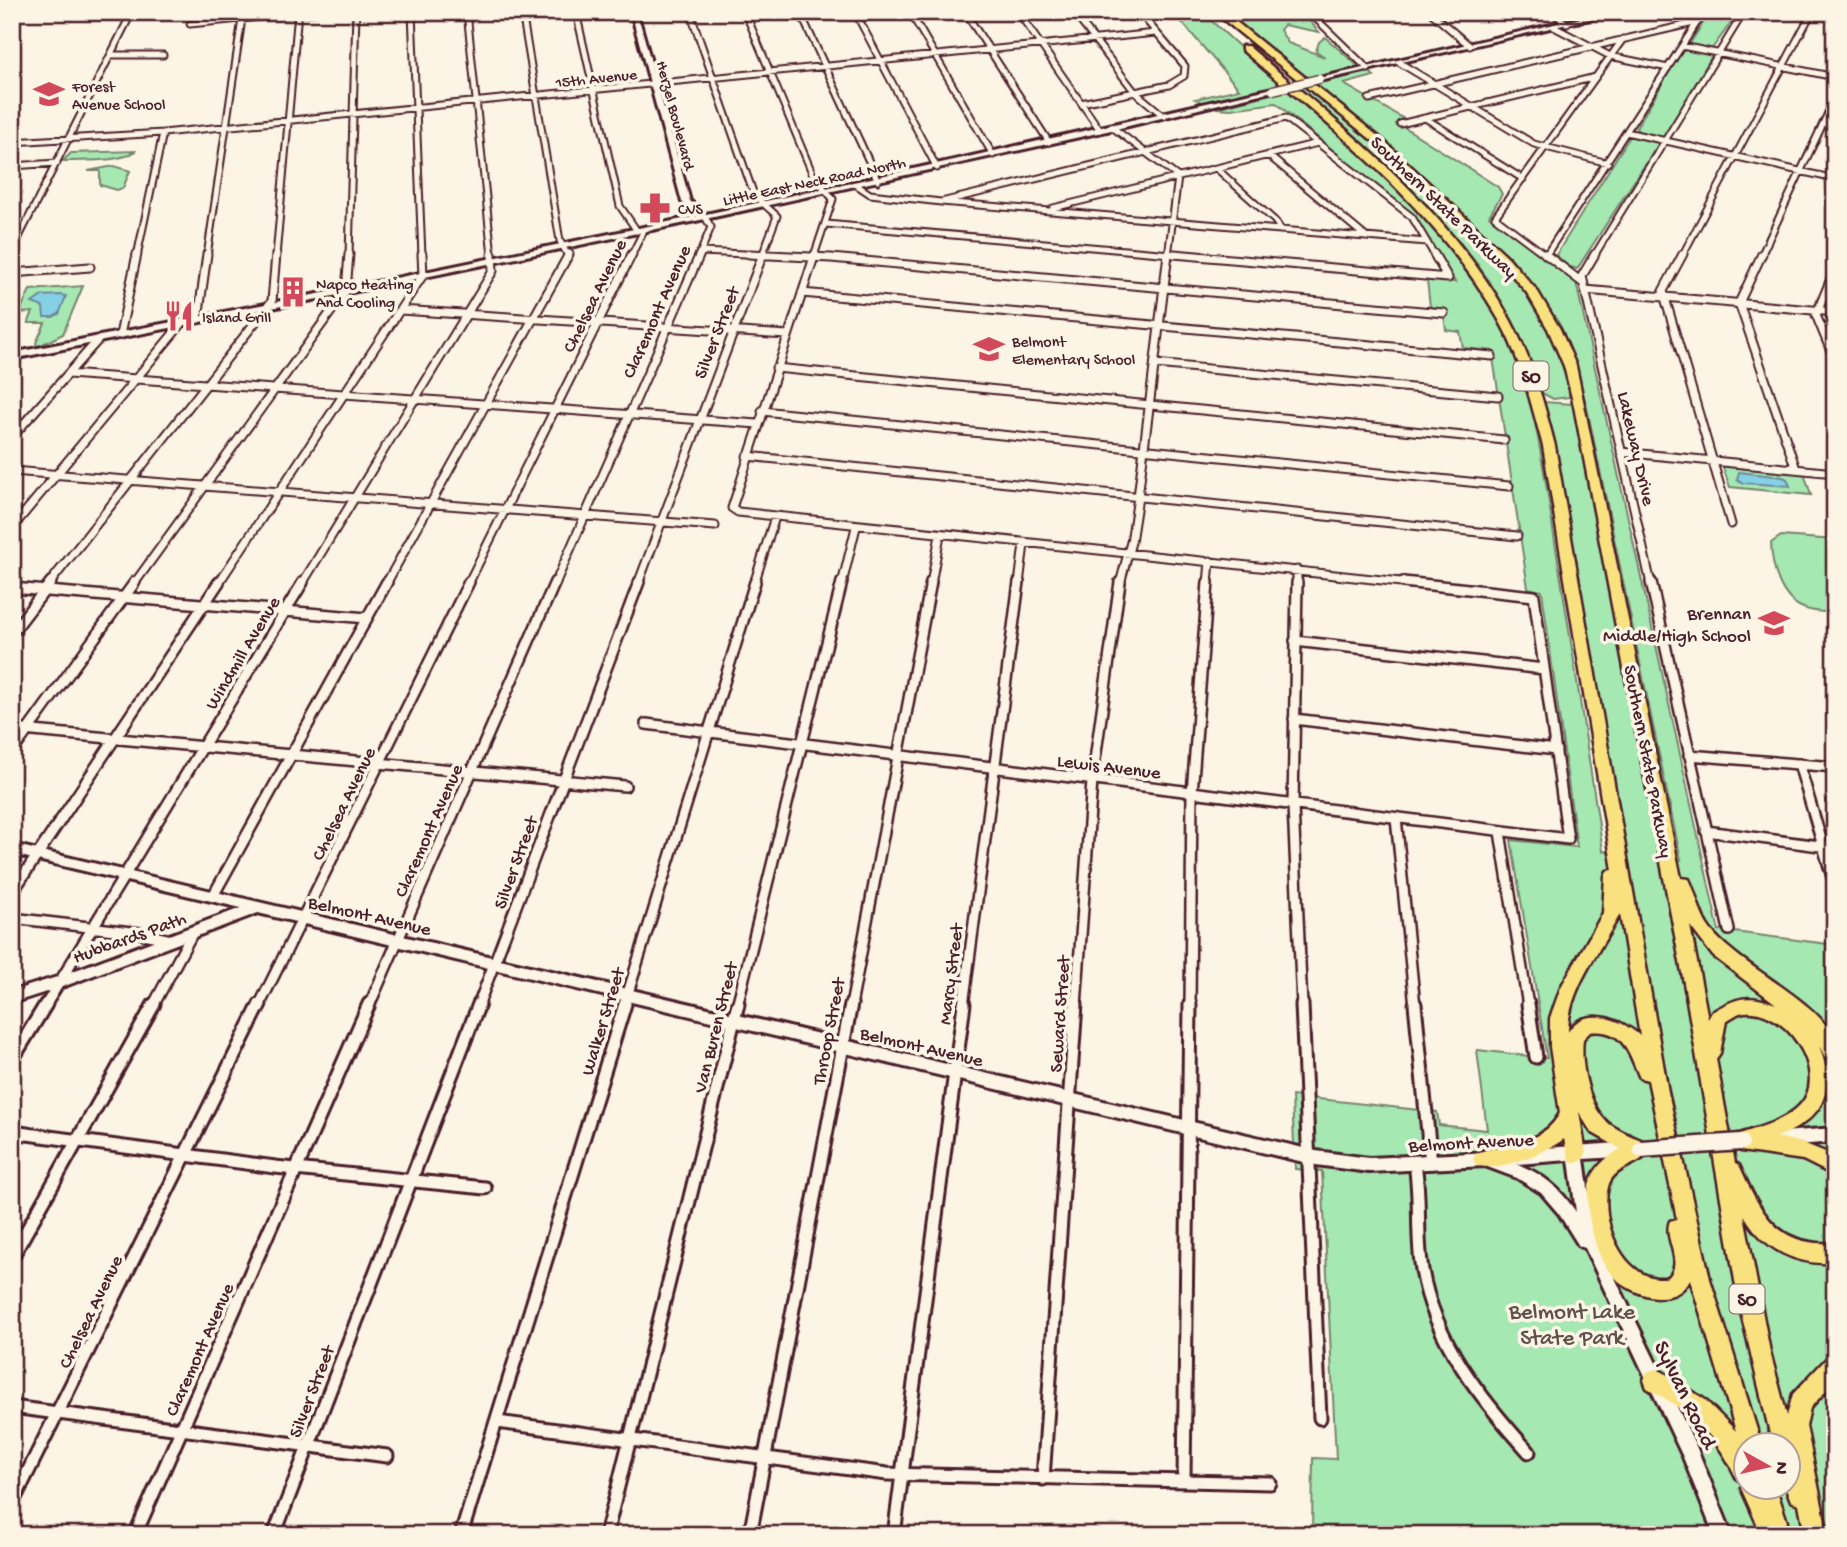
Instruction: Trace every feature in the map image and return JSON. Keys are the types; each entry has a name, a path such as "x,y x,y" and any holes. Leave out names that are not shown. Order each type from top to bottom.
{"highway":[{"name":"Southern State Parkway","path":"1208,12 1427,211 1476,272 1513,334 1533,383 1547,435 1659,1092 1711,1319 1747,1432"},
{"name":"Southern State Parkway","path":"1218,12 1244,36 1359,124 1443,198 1512,267 1532,292 1554,329 1570,366 1709,1069 1732,1146 1752,1325 1780,1432"},
{"path":"1576,1154 1559,1047 1559,1018 1567,992 1612,913 1615,835"},
{"path":"1666,841 1695,919 1708,938 1735,964 1813,1023 1835,1056"},
{"path":"1709,1069 1716,1021 1725,1011 1736,1006 1756,1006 1784,1014 1804,1029 1817,1047 1821,1061 1821,1082 1810,1108 1790,1123 1732,1146"},
{"path":"1641,1149 1607,1133 1588,1113 1573,1049 1578,1032 1598,1024 1626,1034 1636,1045 1659,1092"},
{"path":"1483,1159 1547,1143 1562,1130 1571,1110"},
{"path":"1732,1146 1804,1150 1835,1167"},
{"path":"1732,1146 1748,1209 1766,1232 1804,1252 1835,1253"},
{"path":"1641,1149 1608,1169 1599,1184 1597,1197 1600,1222 1612,1260 1627,1276 1646,1286 1669,1286 1677,1282 1683,1273 1675,1222 1675,1170"},
{"path":"1815,1535 1794,1426 1801,1402 1835,1365"},
{"path":"1655,1380 1692,1401 1715,1420 1731,1442"},
{"path":"1801,1496 1815,1535"},
{"path":"1759,1502 1774,1535"},
{"path":"1770,1502 1781,1535"}],"main road":[{"name":"Herzel Boulevard","path":"634,12 687,202 705,217"},
{"name":"Little East Neck Road North","path":"12,356 267,307 858,186 1617,12"},
{"name":"Belmont Avenue","path":"12,849 1187,1128 1308,1156 1358,1164 1415,1164 1641,1149 1732,1146 1835,1135"},
{"name":"Hubbards Path","path":"12,997 60,982 259,907"},
{"name":"Sylvan Road","path":"1576,1154 1584,1217 1599,1266 1697,1469 1723,1535"},
{"path":"1483,1159 1530,1175 1554,1193 1569,1213 1599,1266"}],"street":[{"path":"12,251 132,12"},
{"path":"190,23 243,15 314,12"},
{"path":"12,752 346,291 356,12"},
{"path":"12,893 423,275 412,12"},
{"path":"467,12 490,250 494,260"},
{"path":"213,896 569,254 560,242 522,12"},
{"path":"576,12 620,206 641,231"},
{"path":"690,12 754,195 765,205"},
{"path":"746,12 813,175 832,199 826,224 747,456 733,508 738,512 856,527 1534,596 1568,839"},
{"path":"800,12 878,181"},
{"path":"855,12 937,168"},
{"path":"911,12 993,155"},
{"path":"965,12 1049,142"},
{"path":"1018,12 1100,130"},
{"path":"1073,12 1135,92 1164,116"},
{"path":"1081,103 1176,82 1185,73 1185,66 1139,12"},
{"path":"1309,12 1368,69"},
{"path":"1430,12 1470,46"},
{"path":"1552,12 1566,24"},
{"path":"1546,255 1704,12"},
{"path":"1584,286 1582,276 1744,12"},
{"path":"1731,524 1663,291 1812,12"},
{"path":"12,633 128,481 272,301 298,13"},
{"path":"198,319 243,15"},
{"path":"1369,99 1698,22"},
{"path":"1555,27 1611,55 1668,68"},
{"name":"15th Avenue","path":"12,142 226,127 1156,33"},
{"path":"1623,39 1495,217 1584,286 1835,312"},
{"path":"1682,46 1835,77"},
{"path":"111,55 153,52 163,55"},
{"path":"1400,63 1545,148 1608,163"},
{"path":"1400,124 1595,77"},
{"path":"1796,469 1739,303 1835,98"},
{"path":"826,224 1448,278 1412,217 1286,118 941,202"},
{"path":"1425,118 1523,179"},
{"path":"1112,127 1178,177"},
{"path":"1626,132 1835,179"},
{"path":"120,335 163,133"},
{"path":"1044,210 1318,144"},
{"path":"1268,155 1366,237"},
{"path":"12,166 57,163"},
{"path":"1216,169 1275,221 1281,230"},
{"name":"Seward Street","path":"1043,1479 1092,781 1121,576 1138,497 1178,177"},
{"path":"858,186 870,194 941,202 1427,242"},
{"name":"Silver Street","path":"274,1535 764,256 777,216 765,205"},
{"name":"Claremont Avenue","path":"135,1535 701,251 711,227 705,217"},
{"name":"Chelsea Avenue","path":"12,1504 599,324 641,231"},
{"path":"701,251 814,257 1444,313"},
{"name":"Windmill Avenue","path":"12,1060 493,271 494,260"},
{"path":"12,273 90,267"},
{"path":"1834,274 1816,314 1835,361"},
{"name":"Lakeway Drive","path":"1584,286 1729,930"},
{"path":"802,293 1492,356"},
{"path":"400,310 787,335"},
{"path":"12,528 183,322"},
{"path":"12,437 98,340"},
{"path":"1155,364 1498,396"},
{"path":"776,369 1504,440"},
{"path":"68,374 758,424"},
{"path":"762,411 1509,486"},
{"path":"1621,452 1835,472"},
{"path":"747,456 1517,536"},
{"path":"12,471 277,494 715,526"},
{"name":"Walker Street","path":"461,1535 775,517"},
{"name":"Van Buren Street","path":"606,1535 856,527"},
{"name":"Throop Street","path":"750,1535 940,535"},
{"name":"Marcy Street","path":"894,1535 1024,544"},
{"path":"1184,1479 1192,793 1210,561"},
{"path":"1297,570 1293,806 1320,1419"},
{"path":"12,588 367,618"},
{"path":"1295,641 1544,669"},
{"path":"1294,719 1556,750"},
{"name":"Lewis Avenue","path":"646,724 1568,839"},
{"path":"12,729 625,786"},
{"path":"1689,755 1835,767"},
{"path":"1799,764 1835,887"},
{"path":"1395,818 1431,1163"},
{"path":"1706,831 1835,848"},
{"path":"1500,832 1536,1057"},
{"path":"12,918 93,926 171,940"},
{"path":"12,1257 80,1140 193,932"},
{"path":"12,1132 185,1155 485,1188"},
{"path":"1415,1164 1420,1200 1422,1268 1441,1329 1462,1367 1511,1434 1529,1452"},
{"path":"12,1408 387,1456"},
{"path":"497,1422 902,1475 1184,1479 1270,1483"}],"green space":[{"path":"1173,12 1202,12 1281,85 1202,102 1195,99 1239,89"},
{"path":"1223,12 1302,12 1319,32 1284,25 1280,30 1288,43 1325,57 1316,51 1319,42 1325,37 1359,67 1308,79 1241,29"},
{"path":"1710,12 1739,12 1711,50 1689,45"},
{"path":"1683,49 1713,54 1666,134 1662,137 1639,132 1636,128"},
{"name":"Belmont Lake State Park","path":"1370,72 1374,76 1344,84 1411,123 1401,125 1498,187 1502,194 1489,216 1576,282 1719,930 1835,945 1835,1535 1312,1535 1313,1458 1336,1459 1322,1171 1295,1169 1292,1096 1437,1112 1439,1125 1487,1130 1477,1050 1547,1058 1511,840 1577,847 1542,591 1528,588 1492,351 1463,348 1460,332 1446,330 1443,309 1430,307 1427,280 1455,282 1417,220 1276,103 1231,109 1216,108 1287,90 1374,168 1430,223 1478,284 1498,318 1521,371 1536,427 1603,851 1626,854 1555,448 1544,402 1573,404 1660,858 1681,860 1586,403 1566,339 1527,279 1453,204 1341,105 1313,84"},
{"path":"1306,86 1380,146 1510,272 1539,314 1558,349 1569,383 1569,397 1553,399 1542,393 1515,328 1480,268 1416,195 1295,88"},
{"path":"1630,136 1659,143 1577,269 1568,266 1556,255"},
{"path":"135,151 112,159 63,161 71,153"},
{"path":"114,166 130,171 123,188 117,190 100,185 100,171 88,171"},
{"path":"83,286 63,334 37,347 36,343 45,323 28,323 33,312 19,313 30,290"},
{"path":"1722,465 1804,473 1811,495 1730,487"},
{"path":"1781,536 1835,540 1835,613 1806,609 1797,605 1784,591 1773,562 1771,543"}],"water":[{"path":"42,296 66,296 59,314 53,317 44,317 43,307 32,303"},
{"path":"1739,472 1783,477 1790,486 1743,483 1737,479"}],"place":[{"name":"Forest Avenue School","path":"49,94"},
{"name":"CVS","path":"655,208"},
{"name":"Napco Heating And Cooling","path":"293,292"},
{"name":"Island Grill","path":"179,316"},
{"name":"Belmont Elementary School","path":"989,349"},
{"name":"Brennan Middle/High School","path":"1774,623"}]}
